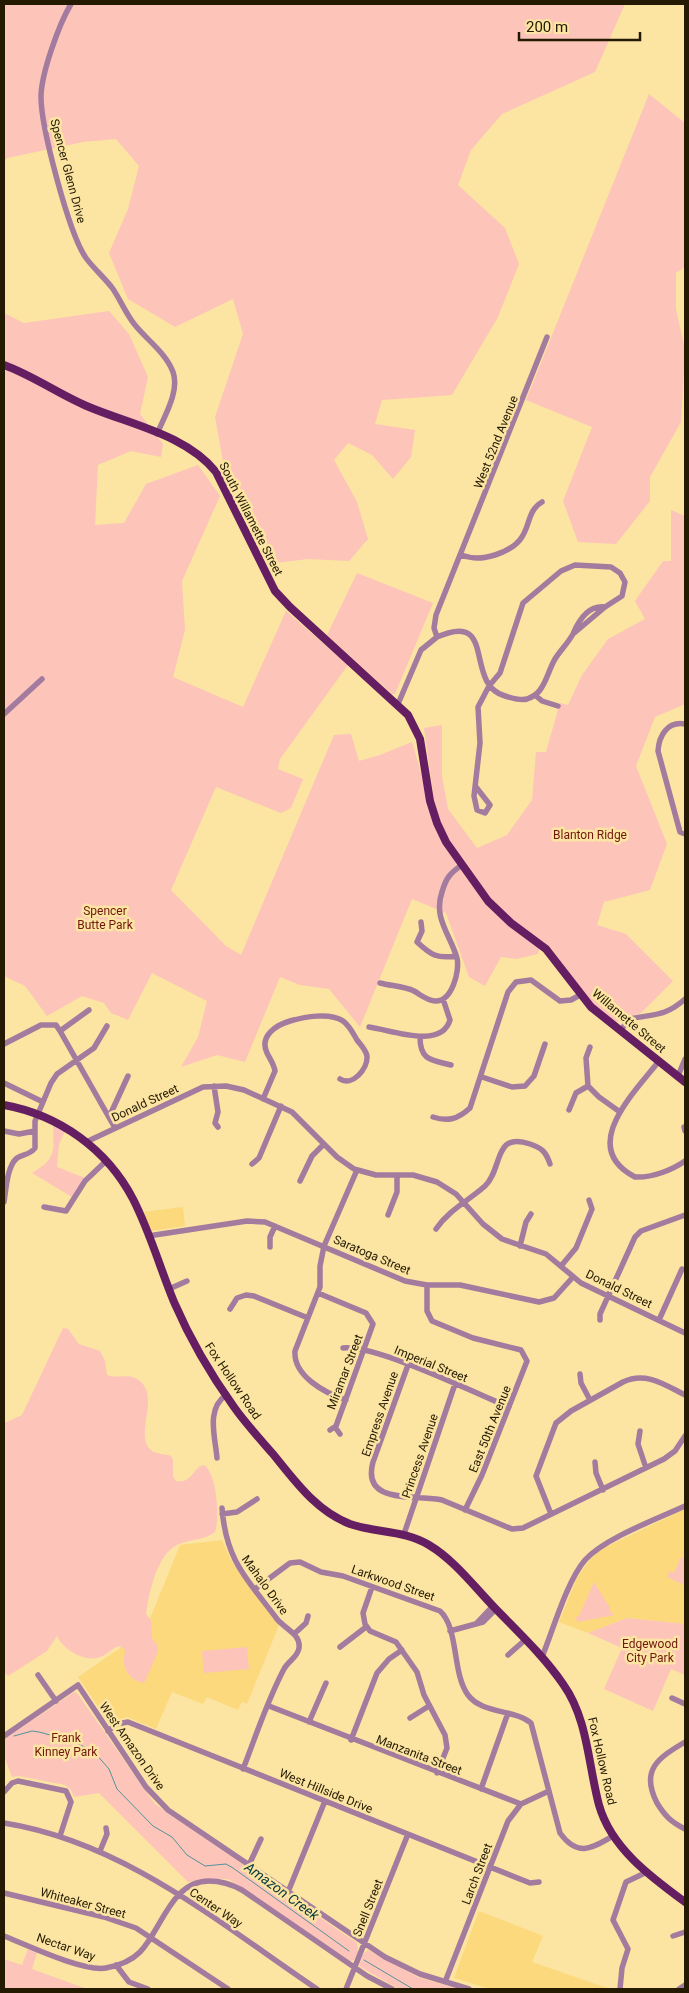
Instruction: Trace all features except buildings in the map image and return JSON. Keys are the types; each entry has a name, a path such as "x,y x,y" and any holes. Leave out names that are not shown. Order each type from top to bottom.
{"main road":[{"name":"South Willamette Street","path":"4,365 31,376 88,407 173,440 206,459 216,472 275,591 350,661"},
{"name":"Willamette Street","path":"350,661 398,704 412,721 420,739 430,801 436,823 462,865 498,912 540,943 555,958 580,995 591,1007 685,1082"},
{"name":"Fox Hollow Road","path":"4,1105 38,1114 60,1124 86,1142 106,1161 129,1192 169,1289 197,1348 226,1395 300,1487 322,1508 352,1524 404,1534 418,1539 441,1552 542,1657 565,1686 580,1715 599,1805 613,1836 647,1872 685,1902"}],"street":[{"name":"Spencer Glenn Drive","path":"71,4 44,74 41,97 46,134 66,210 81,251 112,288 134,323 159,351 174,374 173,389 168,408 157,434"},
{"name":"West 52nd Avenue","path":"436,637 434,619 548,337"},
{"path":"461,555 480,559 515,546 521,540 536,506 542,502"},
{"path":"398,704 421,650 436,637 459,631 474,638 477,644 482,674 489,686 498,693 517,699 535,695 541,688 555,659 573,634 605,607 621,597 625,589 624,579 618,570 607,566 584,564 561,571 523,603 500,672 489,686 478,706 480,743 476,787"},
{"path":"4,714 42,679"},
{"path":"535,695 542,701 558,706"},
{"path":"685,724 675,724 666,728 660,739 658,752 680,832 685,834"},
{"path":"380,984 412,990 426,999 437,1001 442,1000 452,988 457,971 456,956 441,922 438,907 447,878 462,865"},
{"path":"421,922 422,931 417,942 426,951 440,958 456,956"},
{"path":"433,1117 448,1120 464,1114 475,1099 508,992 516,982 531,980 560,1001 571,1000 580,995"},
{"path":"621,1030 629,1019 661,1015 674,1009 685,999"},
{"path":"369,1027 420,1037 435,1036 448,1027 450,1017 442,1000"},
{"path":"60,1031 89,1010"},
{"path":"263,1098 275,1071 265,1045 272,1029 297,1019 334,1018 346,1023 367,1057 363,1069 351,1082 340,1079"},
{"path":"4,1044 41,1026 56,1025 116,1128"},
{"path":"4,1202 12,1164 19,1157 33,1151 36,1144 35,1131 38,1114 54,1078 94,1048 107,1026"},
{"path":"420,1037 420,1048 426,1057 451,1065"},
{"path":"482,1077 512,1086 525,1086 534,1076 544,1044"},
{"path":"590,1047 586,1058 588,1086 598,1098 620,1112"},
{"path":"678,1076 685,1059"},
{"path":"659,1061 620,1112 608,1140 614,1157 628,1174 635,1177 650,1176 685,1161"},
{"path":"110,1115 128,1076"},
{"path":"4,1083 43,1102"},
{"path":"214,1086 218,1112 216,1123 218,1127"},
{"path":"569,1110 576,1093 588,1086"},
{"name":"Donald Street","path":"86,1142 203,1087 236,1088 281,1106 300,1117 343,1162 357,1170 376,1175 413,1175 437,1182 463,1202 491,1232 520,1246 546,1254 573,1277 685,1333"},
{"path":"252,1164 259,1158 281,1106"},
{"path":"4,1131 19,1134 35,1131"},
{"path":"436,1229 448,1213 489,1182 503,1149 511,1142 522,1141 541,1148 545,1152 550,1164"},
{"path":"300,1180 312,1156 324,1144"},
{"path":"44,1207 66,1211 85,1181 106,1161"},
{"path":"346,1400 320,1388 299,1370 296,1364 295,1351 322,1279 320,1259 324,1246 357,1170"},
{"path":"388,1215 397,1192 397,1174"},
{"path":"561,1266 577,1246 592,1209 589,1200"},
{"path":"520,1246 526,1222 531,1214"},
{"path":"600,1320 600,1315 635,1236 641,1231 685,1215"},
{"name":"Saratoga Street","path":"148,1236 257,1220 405,1280 426,1285 460,1285 539,1302 554,1298 573,1277"},
{"path":"270,1247 270,1236 275,1226"},
{"name":"Donald Street","path":"659,1320 682,1268"},
{"path":"169,1289 187,1281"},
{"name":"East 50th Avenue","path":"426,1285 427,1311 432,1320 474,1338 517,1348 525,1354 527,1366 482,1475 465,1510"},
{"name":"Miramar Street","path":"318,1293 368,1314 372,1320 372,1328 364,1351 346,1400 333,1428 340,1434"},
{"path":"230,1308 239,1296 250,1295 308,1318"},
{"name":"Imperial Street","path":"343,1348 352,1347 384,1355 509,1407"},
{"name":"Empress Avenue","path":"408,1365 370,1472 377,1487 389,1494 403,1498 416,1497 442,1500 516,1529 523,1528 670,1456 685,1436"},
{"path":"580,1374 581,1383 590,1400"},
{"path":"551,1514 537,1482 538,1469 559,1420 623,1382 638,1377 654,1380 685,1395"},
{"name":"Princess Avenue","path":"404,1534 455,1384"},
{"path":"217,1458 213,1410 217,1403 226,1395"},
{"path":"640,1431 638,1444 646,1468"},
{"path":"595,1462 596,1473 603,1490"},
{"name":"Mahalo Drive","path":"257,1499 237,1512 222,1511 230,1552 254,1589 280,1622 294,1634"},
{"path":"542,1657 576,1573 586,1559 601,1546 685,1506"},
{"name":"Larkwood Street","path":"254,1589 289,1564 302,1562 321,1572 342,1576 436,1608 445,1618 450,1631 466,1693 478,1704 508,1713 531,1723 560,1833 572,1846 587,1849 613,1836"},
{"path":"366,1627 363,1613 372,1587"},
{"path":"450,1631 483,1622 495,1608"},
{"path":"243,1769 285,1667 299,1650 298,1640 294,1634 306,1623 308,1616"},
{"path":"340,1647 366,1627"},
{"path":"366,1627 394,1641 417,1672 429,1706 447,1742 438,1773"},
{"path":"508,1655 525,1640"},
{"path":"351,1740 377,1673 389,1659 402,1650"},
{"path":"4,1736 56,1701 38,1675"},
{"path":"309,1722 326,1682"},
{"name":"West Amazon Drive","path":"56,1701 78,1685 146,1787 160,1803 364,1944 408,1969 469,1989"},
{"path":"672,1698 685,1704"},
{"name":"Manzanita Street","path":"269,1706 351,1740 521,1804"},
{"path":"410,1718 429,1706"},
{"path":"481,1789 508,1713"},
{"name":"West Hillside Drive","path":"108,1731 117,1724 128,1722 530,1883 539,1882"},
{"path":"685,1742 659,1759 654,1766 649,1780 652,1793 667,1818 685,1829"},
{"path":"4,1792 12,1783 18,1781 66,1791 70,1794 71,1802 60,1836"},
{"name":"Larch Street","path":"445,1982 508,1821 521,1804 549,1791"},
{"path":"288,1892 324,1801"},
{"name":"Center Way","path":"4,1823 60,1836 100,1851 137,1869 317,1989"},
{"path":"100,1851 107,1834 106,1828"},
{"name":"Snell Street","path":"346,1989 408,1834"},
{"path":"249,1865 261,1839"},
{"path":"620,1989 622,1968 628,1949 614,1923 614,1915 626,1882 647,1872"},
{"path":"178,1895 185,1888 200,1882 231,1885 355,1968 392,1989"},
{"name":"Whiteaker Street","path":"4,1893 104,1917 151,1937 228,1989"},
{"name":"Nectar Way","path":"4,1936 87,1967 100,1968 116,1965 139,1952 178,1895"},
{"path":"673,1936 685,1932"},
{"path":"116,1965 129,1982 148,1989"},
{"path":"680,1989 685,1985"}],"shaded area":[{"path":"183,1207 185,1226 151,1231 143,1212"},
{"path":"685,1509 685,1624 627,1618 588,1633 559,1622 577,1578 591,1558 602,1549"},
{"path":"222,1540 232,1562 279,1625 247,1704 242,1702 238,1710 207,1697 203,1704 172,1692 156,1729 127,1717 109,1723 78,1677 145,1631 180,1545"},
{"path":"479,1911 543,1936 532,1962 610,1989 490,1989 454,1978"}],"green space":[{"path":"4,4 625,4 595,72 502,114 471,150 458,185 505,228 519,264 498,317 452,395 382,400 375,424 415,430 411,457 393,479 372,455 348,443 334,460 357,502 368,539 349,561 308,559 275,563 225,472 215,417 243,334 233,299 175,327 128,299 109,253 128,209 139,166 116,139 83,142 7,158 4,162"},
{"path":"649,94 685,123 685,267 676,273 676,309 685,350 681,422 650,477 650,501 616,544 578,542 563,501 592,427 526,400"},
{"name":"Spencer Butte Park","path":"109,311 129,334 148,377 140,414 163,444 161,457 131,451 98,465 95,525 124,523 146,484 198,465 220,496 182,581 185,630 173,677 243,707 286,611 348,665 280,759 278,769 303,779 291,808 281,813 216,787 171,890 226,946 241,955 334,735 351,734 359,761 412,742 434,817 488,901 540,943 538,954 516,959 501,957 485,986 469,977 446,913 412,899 360,1027 329,989 300,985 280,977 245,1062 217,1055 181,1067 198,1037 207,1001 152,973 128,1020 111,1013 104,1003 82,996 47,1016 25,986 4,976 4,313 24,323"},
{"name":"Blanton Ridge","path":"671,510 685,516 685,704 655,717 636,766 667,844 650,890 604,902 597,925 626,934 673,981 641,1013 616,1022 593,1004 550,947 516,923 491,900 449,841 435,808 424,728 442,725 442,776 448,809 477,848 507,835 532,800 536,752 546,752 560,703 568,705 582,675 608,639 645,619 635,601 663,561 671,561"},
{"path":"357,573 433,603 395,694 392,694 327,635"},
{"path":"53,1125 65,1131 59,1144 57,1167 85,1178 72,1197 32,1173 46,1163 52,1154 54,1142"},
{"path":"63,1328 68,1329 79,1344 100,1351 105,1361 107,1375 133,1377 144,1386 148,1395 145,1426 147,1445 154,1452 171,1456 173,1460 173,1477 176,1481 184,1481 200,1466 204,1465 212,1477 215,1486 217,1517 215,1532 207,1537 173,1547 160,1563 152,1584 146,1614 151,1620 152,1638 158,1646 158,1652 144,1683 128,1674 124,1661 125,1650 119,1646 100,1657 85,1658 68,1649 57,1636 47,1651 8,1676 4,1672 4,1423 22,1415"},
{"path":"681,1557 685,1559 684,1585 667,1577 670,1571 674,1573"},
{"path":"594,1582 610,1608 609,1610 614,1615 577,1622 576,1617 579,1616"},
{"name":"Edgewood City Park","path":"627,1618 685,1624 685,1675 671,1669 653,1711 604,1689 622,1648 588,1633"},
{"path":"247,1647 249,1669 204,1673 202,1651"},
{"name":"Frank Kinney Park","path":"74,1692 77,1693 155,1804 357,1943 358,1953 354,1960 350,1961 228,1879 202,1879 188,1882 99,1793 74,1797 71,1790 65,1785 19,1776 12,1777 4,1756 4,1739"},
{"path":"28,1949 37,1953 32,1969 87,1989 4,1989 4,1959 22,1965"},
{"path":"368,1950 418,1977 458,1989 400,1989 395,1987 359,1966 363,1954"}],"waterway":[{"name":"Amazon Creek","path":"14,1736 32,1731 39,1732 73,1741 95,1753 109,1769 117,1789 153,1826 172,1837 187,1855 205,1866 226,1864 233,1868 349,1951"},
{"name":"Amazon Creek","path":"364,1960 413,1989"}]}
